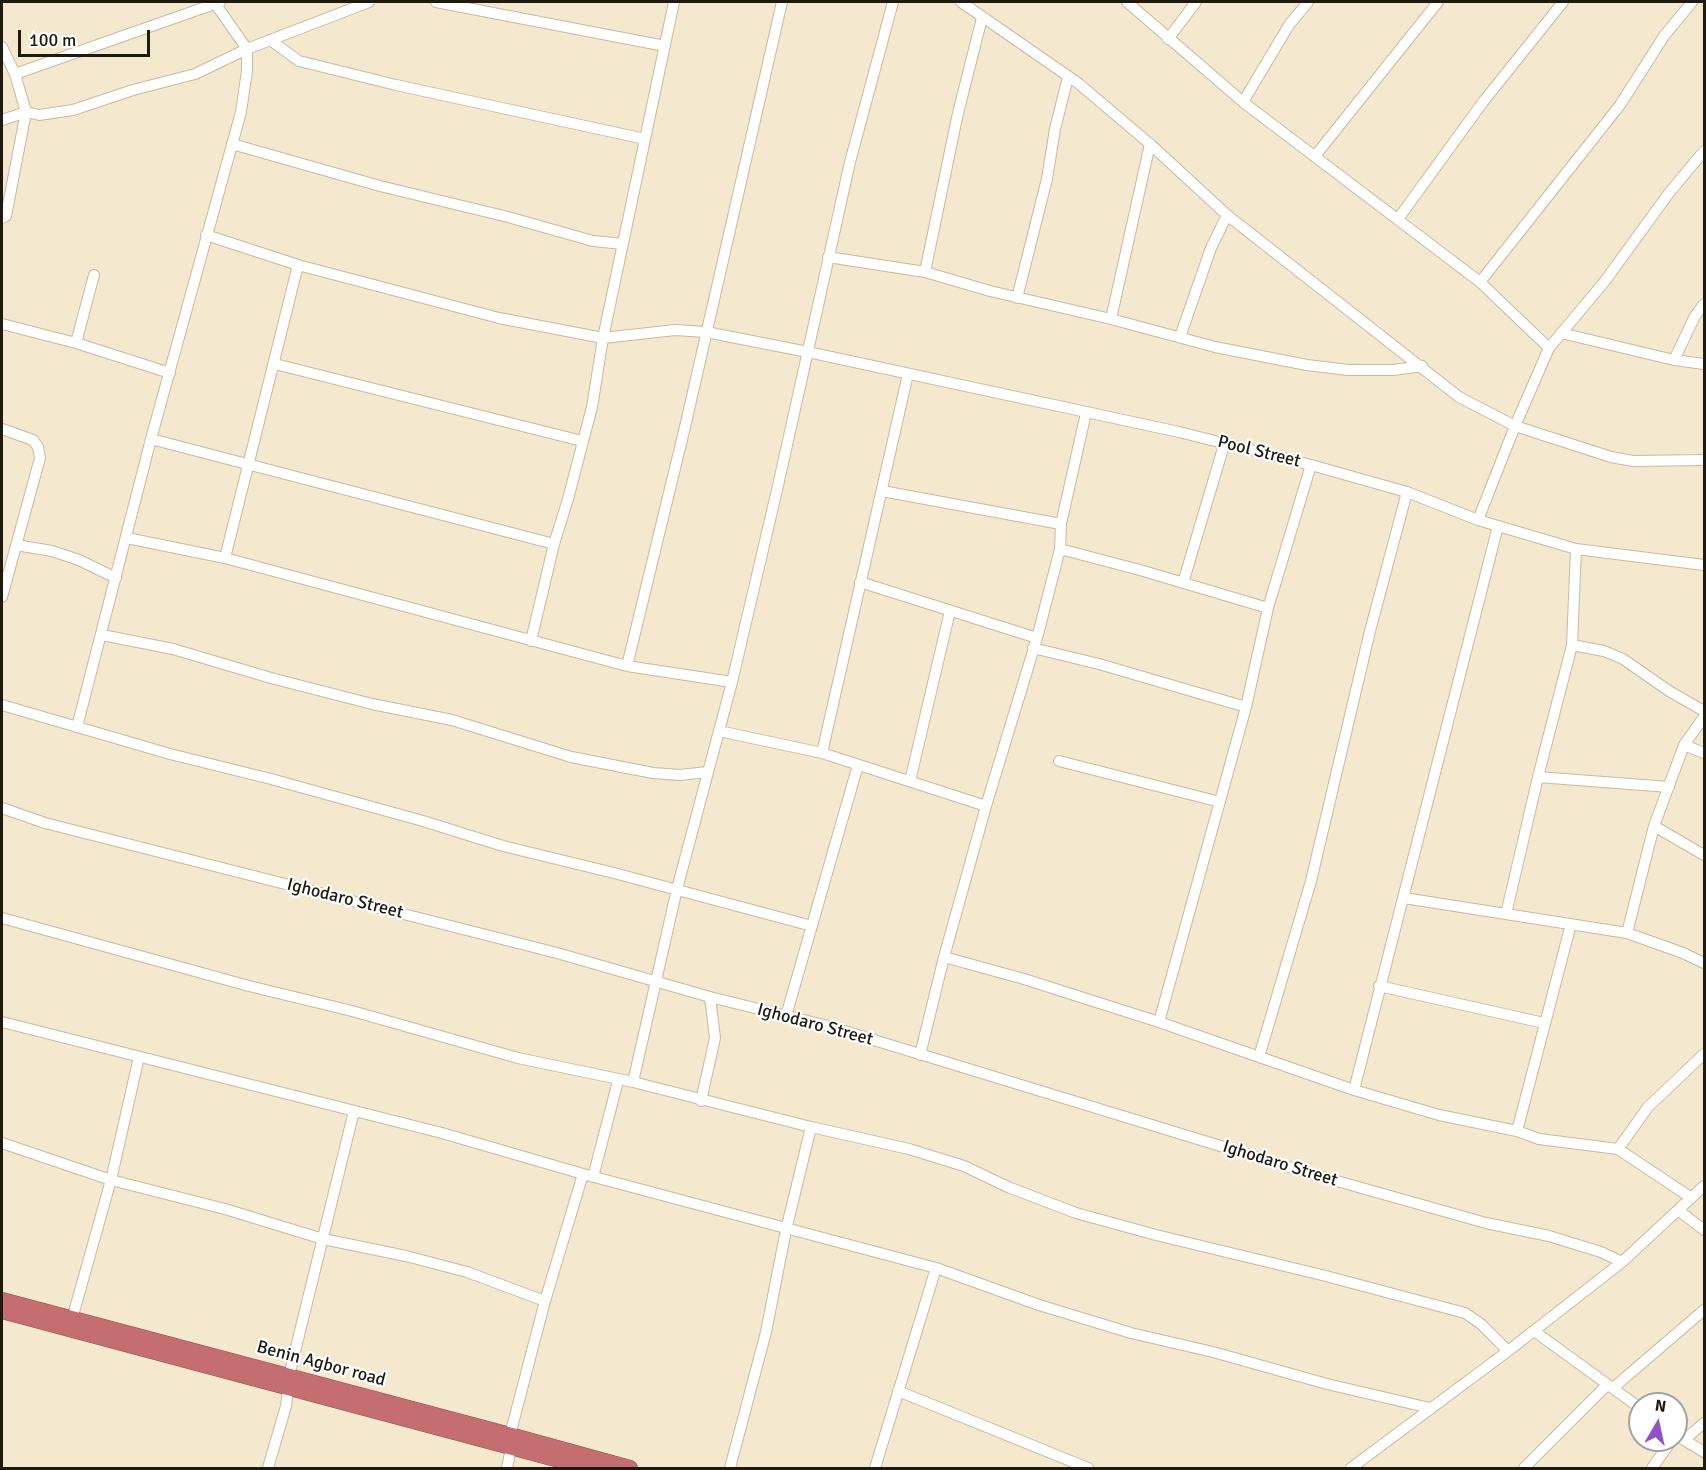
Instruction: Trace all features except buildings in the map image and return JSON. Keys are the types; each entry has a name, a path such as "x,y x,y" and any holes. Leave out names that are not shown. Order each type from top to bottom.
{"highway":[{"name":"Benin Agbor road","path":"2,1300 288,1383"},
{"name":"Benin Agbor road","path":"2,1311 510,1442 630,1468"},
{"name":"Benin Agbor road","path":"510,1442 589,1468"}],"street":[{"path":"15,74 217,2 247,49 248,71 241,112 151,439 77,727"},
{"path":"2,120 26,112 39,115 73,110 133,90 195,74 247,49 369,2"},
{"path":"436,2 665,46"},
{"path":"531,642 554,544 592,407 622,244 674,2"},
{"path":"627,666 685,427 782,2"},
{"path":"633,1082 677,890 732,682 850,162 892,2"},
{"path":"961,2 1068,77 1150,144 1227,214 1459,397 1515,426 1611,457 1634,461 1704,460"},
{"path":"1127,2 1243,102 1480,282 1549,348"},
{"path":"1168,39 1196,2"},
{"path":"1243,102 1289,25 1308,2"},
{"path":"1315,156 1438,2"},
{"path":"1398,219 1483,102 1563,2"},
{"path":"1480,282 1620,105 1664,36 1692,2"},
{"path":"926,272 958,113 982,18"},
{"path":"270,40 299,61 396,85 645,139"},
{"path":"2,47 15,74 26,112 6,216 2,218"},
{"path":"1017,298 1047,179 1055,129 1068,77"},
{"path":"232,144 380,186 508,217 593,241 622,244"},
{"path":"1111,318 1150,144"},
{"path":"1478,520 1549,348 1605,281 1669,193 1704,151"},
{"path":"1180,338 1211,248 1227,214"},
{"name":"Pool Street","path":"206,235 298,265 500,318 603,338 675,330 705,332 808,352 1179,432 1311,465 1407,492 1478,520 1576,549 1704,565"},
{"path":"828,257 926,272 1017,298 1111,318 1215,347 1307,365 1348,370 1393,370 1422,366"},
{"path":"225,558 298,265"},
{"path":"76,343 94,275"},
{"path":"1674,360 1695,316 1704,304"},
{"path":"2,324 76,343 170,373"},
{"path":"1562,333 1674,360 1704,364"},
{"path":"274,364 582,441"},
{"path":"822,753 908,374"},
{"path":"920,1055 944,957 1060,549 1062,524 1086,413"},
{"path":"2,429 33,440 38,447 40,458 2,597"},
{"path":"151,439 554,544"},
{"path":"1183,583 1224,445"},
{"path":"1159,1022 1246,707 1268,608 1311,465"},
{"path":"882,491 1062,524"},
{"path":"1259,1057 1311,881 1370,631 1407,492"},
{"path":"1354,1090 1498,526"},
{"path":"127,538 225,558 627,666 732,682"},
{"path":"16,545 52,551 79,560 116,578"},
{"path":"1060,549 1268,608"},
{"path":"1506,914 1572,645 1576,549"},
{"path":"860,582 950,610 1035,643 1099,664 1246,707"},
{"path":"910,781 950,610"},
{"path":"102,635 173,649 372,704 452,720 571,757 680,775 707,772"},
{"path":"1572,645 1604,651 1623,659 1669,691 1704,711"},
{"path":"2,705 170,754 423,821 503,846 812,926"},
{"path":"1627,933 1654,826 1684,745 1704,717"},
{"path":"719,731 822,753 986,806"},
{"path":"1684,745 1704,753"},
{"path":"1059,761 1220,802"},
{"path":"786,1016 858,765"},
{"path":"1538,777 1669,787"},
{"name":"Ighodaro Street","path":"2,808 45,823 557,953 710,997 828,1026 1333,1180 1486,1223 1549,1236 1601,1252 1622,1262"},
{"path":"1654,826 1704,855"},
{"path":"1404,898 1627,933 1683,952 1704,963"},
{"path":"2,918 249,986 352,1011 518,1058 618,1081 633,1082 701,1101 909,1149 964,1166 1008,1187 1088,1216 1457,1310 1481,1324 1508,1351"},
{"path":"1517,1131 1571,924"},
{"path":"944,957 1024,979 1159,1022 1354,1090 1439,1115 1517,1131 1539,1139 1618,1149 1690,1197"},
{"path":"1379,986 1544,1023"},
{"path":"701,1101 714,1038 710,997"},
{"path":"2,1022 442,1133 588,1176 936,1269 1039,1305 1131,1333 1430,1408"},
{"path":"1618,1149 1647,1107 1704,1054"},
{"path":"72,1319 111,1180 139,1057"},
{"path":"507,1468 510,1442 545,1301 618,1081"},
{"path":"268,1468 286,1406 288,1383 354,1112"},
{"path":"730,1468 766,1332 786,1230 811,1127"},
{"path":"2,1143 111,1180 225,1209 323,1239 406,1256 467,1272 545,1301"},
{"path":"1352,1468 1622,1262 1704,1186"},
{"path":"1677,1210 1704,1230"},
{"path":"875,1468 936,1269"},
{"path":"1524,1468 1610,1386 1704,1310"},
{"path":"1534,1331 1628,1399"},
{"path":"898,1391 1088,1468"},
{"path":"1688,1432 1704,1423"},
{"path":"1688,1444 1704,1452"},
{"path":"1652,1468 1665,1452"}]}
